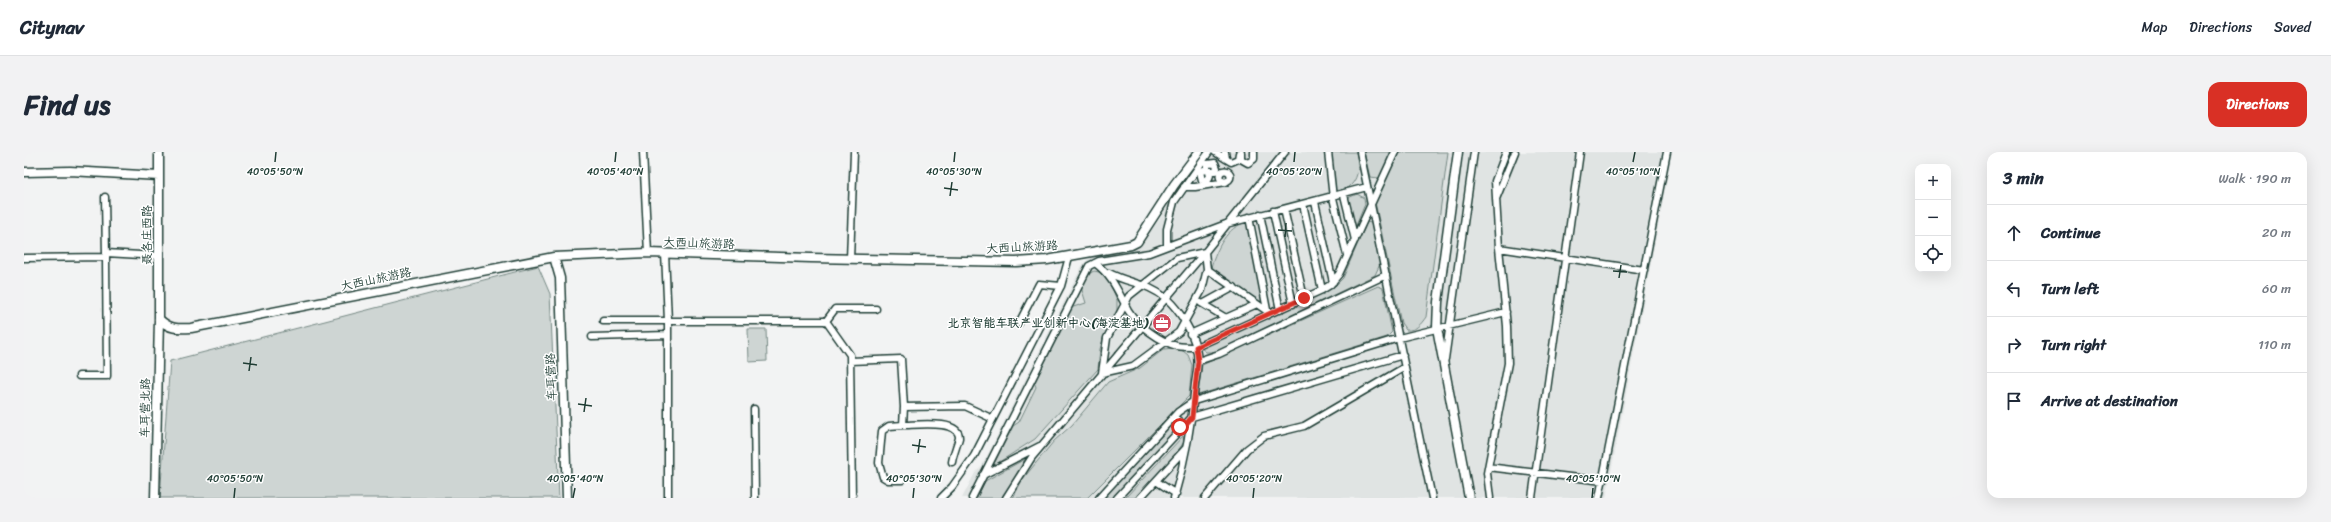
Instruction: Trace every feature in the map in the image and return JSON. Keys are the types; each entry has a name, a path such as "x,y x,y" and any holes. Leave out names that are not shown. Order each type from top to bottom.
{"street":[{"name":"聂各庄西路","path":"159,152 159,319"},
{"path":"643,152 648,253"},
{"path":"850,259 854,152"},
{"name":"大西山旅游路","path":"159,319 169,327 177,329 191,328 554,257 665,253 850,259 1016,262 1069,256 1130,245 1137,242 1174,185 1199,152"},
{"path":"1167,246 1170,210 1184,187 1209,152"},
{"path":"1215,152 1231,162 1236,161 1240,153"},
{"path":"1225,152 1226,159"},
{"path":"1240,153 1241,159 1248,163 1254,158 1254,152"},
{"path":"1006,498 1032,457 1205,252 1226,224 1286,152"},
{"path":"1328,152 1333,198 1347,255"},
{"path":"1360,152 1372,203 1432,498"},
{"path":"1105,271 1115,282 1129,311 1143,326 1166,341 1177,346 1196,347 1267,313 1280,310 1322,290 1333,282 1355,240 1395,152"},
{"path":"1458,152 1438,302 1437,328 1469,498"},
{"path":"1444,362 1474,152"},
{"path":"1490,498 1487,473 1508,364 1506,312 1495,200 1495,181 1506,152"},
{"path":"1495,200 1515,152"},
{"path":"1532,498 1580,152"},
{"path":"1599,498 1666,152"},
{"path":"24,172 70,171 159,176"},
{"path":"1194,173 1205,181 1208,180 1209,172"},
{"path":"1184,187 1195,187 1226,182"},
{"path":"972,498 1085,272 1094,263 1149,253 1226,224 1249,217 1333,198 1368,187"},
{"path":"1344,195 1355,240"},
{"path":"79,376 107,376 105,197"},
{"path":"1315,202 1333,282"},
{"path":"1303,204 1322,290"},
{"path":"1284,209 1304,298"},
{"path":"1273,211 1292,304"},
{"path":"1260,214 1280,310"},
{"path":"1249,217 1267,313"},
{"path":"1499,248 1644,270"},
{"path":"1102,373 1133,366 1179,332 1202,290 1207,269 1205,252"},
{"path":"1102,373 1108,338 1129,296 1177,258 1205,252"},
{"path":"665,253 668,321 668,498"},
{"path":"24,258 106,255 158,256"},
{"path":"941,498 952,487 974,456 1061,286 1069,256"},
{"name":"车耳营路","path":"554,257 560,278 567,498"},
{"path":"1094,263 1118,278 1144,284 1166,298 1180,312 1196,347 1198,361 1192,417 1187,447 1175,496 1156,481"},
{"path":"1207,269 1247,296 1267,313"},
{"path":"1198,361 1219,354 1386,275"},
{"path":"1019,323 1040,284 1061,286"},
{"path":"1203,304 1234,287"},
{"path":"1243,310 1247,296"},
{"path":"1196,301 1226,318"},
{"path":"1190,334 1257,304"},
{"path":"826,321 835,309 876,309"},
{"path":"1099,498 1171,420 1194,401 1399,338 1506,312"},
{"name":"车耳营北路","path":"155,498 159,319"},
{"path":"603,322 826,321"},
{"path":"826,321 850,355 852,498"},
{"path":"592,337 668,335"},
{"path":"1117,498 1192,417 1403,355"},
{"path":"850,361 901,359 904,425"},
{"path":"1205,498 1247,449 1264,436 1304,426 1405,367"},
{"path":"904,407 965,406 993,419"},
{"path":"754,409 755,498"},
{"path":"1171,420 1176,419 1179,421 1179,432"},
{"path":"902,480 888,480 883,477 879,463 882,431 889,426 941,424 951,427 957,432 959,438 954,448 952,462"},
{"path":"983,475 1043,444"},
{"path":"1140,498 1187,447"},
{"path":"1488,467 1602,481"},
{"path":"950,498 952,487"}],"shaded area":[{"path":"1204,152 1672,152 1606,498 962,498 975,473 982,466 1082,266 1089,258 1134,248 1143,241 1162,216 1161,212"},
{"path":"1331,152 1356,152 1358,166 1356,178 1353,183 1343,191 1336,193"},
{"path":"1364,152 1392,152 1379,178 1370,177"},
{"path":"1398,152 1448,152 1426,317 1418,326 1410,330 1406,330 1401,323 1375,202"},
{"path":"1357,194 1364,198 1365,204 1355,228 1348,198"},
{"path":"1247,222 1263,304 1211,267 1219,246 1223,240 1233,229"},
{"path":"1367,222 1371,223 1380,264 1375,275 1215,352 1206,352 1201,348 1334,287 1343,278"},
{"path":"538,266 550,294 559,498 160,498 170,361"},
{"path":"1094,271 1099,272 1110,283 1117,300 1117,310 1104,336 1100,349 1098,369 1035,439 993,466 1013,426 1019,422 1036,387 1034,382 1070,308 1086,303 1081,287 1090,273"},
{"path":"1378,286 1383,288 1392,332 1387,337 1198,395 1202,365"},
{"path":"748,329 766,329 767,361 749,362"},
{"path":"1173,348 1183,351 1188,355 1192,365 1189,396 1087,498 1013,498 1022,480 1054,441 1072,425 1108,382 1140,368 1164,349"},
{"path":"1172,425 1176,426 1174,433 1113,498 1103,498"},
{"path":"1183,436 1184,442 1172,459 1135,498 1125,498"},
{"path":"1025,459 1003,498 977,498 985,481"}],"place":[{"name":"北京智能车联产业创新中心(海淀基地)","path":"1162,323"}],"route":[{"path":"1180,427 1179,432 1192,417 1198,361 1196,347 1304,298"}]}
